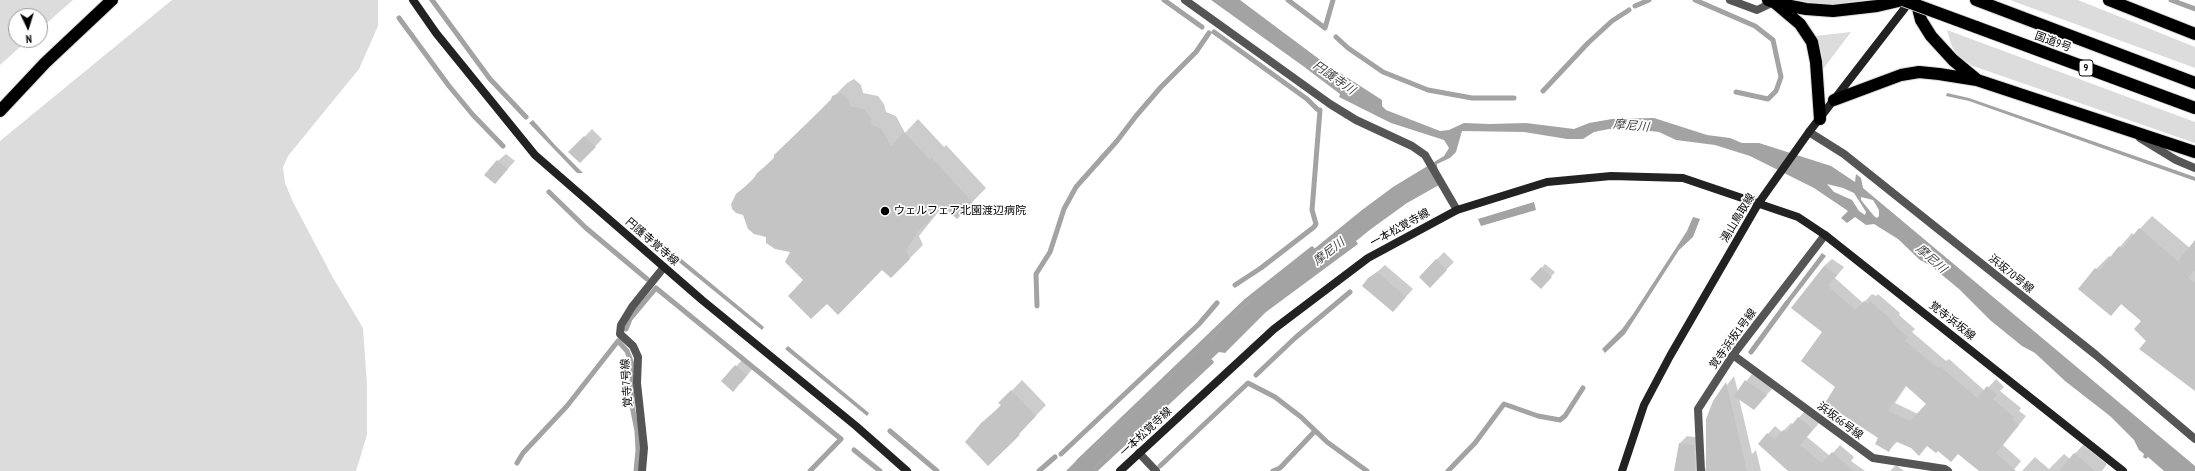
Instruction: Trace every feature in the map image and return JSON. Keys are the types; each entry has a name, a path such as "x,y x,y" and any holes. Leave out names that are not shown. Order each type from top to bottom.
{"highway":[{"path":"0,111 56,52 112,0"},
{"path":"1771,1 1806,9 1833,11 1872,7 1903,0"},
{"name":"国道9号","path":"1903,0 2195,108"},
{"path":"1916,0 1921,20 1931,36 1953,60 1976,80"},
{"path":"2109,0 2194,31"},
{"path":"1771,1 1800,24 1812,42 1816,62 1820,119"},
{"name":"国道9号","path":"1980,2 2195,83"},
{"path":"1834,100 1889,78 1907,74 1932,73 1976,80 2195,152"}],"main road":[{"name":"円護寺覚寺線","path":"413,0 436,33 535,155 664,267 907,471"},
{"name":"湯山鳥取線","path":"1622,471 1644,405 1670,356 1758,204 1809,132 1911,0"},
{"name":"一本松覚寺線","path":"1120,471 1274,329 1361,263 1457,210 1547,182 1611,176 1683,178 1758,204"},
{"name":"覚寺浜坂線","path":"1758,204 1798,217 1825,235 2123,471"}],"street":[{"path":"1186,0 1330,104 1356,120 1412,146 1428,160 1450,195 1457,210"},
{"path":"1730,0 1757,10 1771,1"},
{"name":"浜坂70号線","path":"1809,132 1844,154 2096,355 2195,440"},
{"path":"2131,132 2176,160 2195,168"},
{"name":"覚寺浜坂1号線","path":"1701,471 1698,409 1734,355 1825,235"},
{"name":"覚寺7号線","path":"642,471 644,448 637,383 638,357 633,346 620,334 621,325 632,307 664,267"},
{"name":"浜坂66号線","path":"1734,355 1873,458 1945,470"},
{"path":"1140,453 1156,471"}],"shaded area":[{"path":"0,0 73,0 48,22 48,8 8,8 8,48 19,48 0,65"},
{"path":"172,0 378,0 378,26 359,69 288,156 283,167 285,183 293,202 332,276 363,328 367,385 367,435 356,471 0,471 0,141"},
{"path":"1795,0 1865,0 1830,5"},
{"path":"2010,0 2078,0 2195,47 2195,68"},
{"path":"1947,30 2195,122 2195,143 1973,66 1960,58 1952,47"},
{"path":"1851,32 1823,69 1822,55 1815,36"}],"water":[{"path":"1211,0 1240,0 1323,62 1382,100 1382,106 1386,110 1440,131 1449,130 1464,123 1526,123 1574,129 1589,123 1612,119 1654,118 1707,135 1730,138 1742,143 1759,143 1831,166 1855,182 1856,174 1861,178 1863,188 2195,466 2195,471 2164,471 2148,457 2146,459 2143,457 2144,454 2139,450 2134,440 2110,416 2065,381 2035,353 2022,346 1990,320 1959,289 1930,265 1920,260 1898,239 1874,224 1866,225 1855,217 1847,223 1841,218 1848,211 1814,188 1750,156 1715,145 1676,140 1659,132 1609,129 1594,132 1583,139 1567,139 1524,132 1462,131 1456,152 1450,158 1437,164 1439,185 1407,203 1371,229 1356,241 1358,244 1266,312 1225,353 1219,352 1094,468 1096,471 1066,471 1082,455 1085,458 1245,305 1362,210 1393,187 1444,156 1449,148 1444,140 1391,123 1339,97 1340,94","holes":["1827,184 1843,188 1854,193 1866,212 1865,215 1859,211 1852,200 1834,192","1861,197 1873,200 1879,210 1879,216 1877,218 1861,200"]},
{"path":"1947,93 1969,98 2195,177 2195,181 1969,101 1946,96"},
{"path":"533,120 583,173 577,173 529,123"},
{"path":"1534,202 1536,210 1481,226 1478,219"},
{"path":"1693,217 1700,219 1693,237 1679,250 1625,334 1605,353 1602,349 1622,329 1633,314 1687,231"},
{"path":"1822,253 1826,256 1785,309 1782,306"},
{"path":"678,256 764,327 762,330 675,259"},
{"path":"788,346 869,413 867,416 785,349"}],"building":[{"path":"840,93 848,99 850,106 864,109 871,118 872,125 882,129 891,146 904,132 930,160 932,158 973,203 957,219 940,204 928,223 920,229 906,250 910,259 891,278 882,270 838,315 827,304 811,319 788,296 803,280 785,262 790,252 775,249 766,243 766,237 754,234 748,229 743,215 736,213 732,209 731,204 736,194 753,180 757,173 774,159 774,155 831,100 832,96"},
{"path":"584,136 596,147 580,163 568,152"},
{"path":"497,160 508,169 495,184 484,175"},
{"path":"2139,228 2178,261 2195,240 2195,270 2188,278 2195,283 2195,391 2139,349 2146,341 2134,329 2141,321 2121,304 2111,316 2078,289 2095,268 2099,271 2119,246 2122,249"},
{"path":"1436,259 1447,270 1430,288 1419,277"},
{"path":"1824,266 1837,275 1828,286 1855,310 1864,301 1868,304 1870,301 1893,321 1892,323 1908,337 1905,341 1938,368 1941,367 1977,398 1987,386 1997,395 1993,399 2014,417 2012,419 2019,425 1996,453 2016,471 1979,471 1958,454 1951,462 1938,451 1936,453 1927,446 1919,456 1911,448 1895,441 1889,452 1875,444 1878,438 1825,403 1835,387 1801,361 1822,332 1791,308","holes":["1905,385 1926,404 1910,421 1888,411"]},
{"path":"1541,267 1552,277 1541,289 1530,279"},
{"path":"1377,272 1406,297 1393,312 1362,286 1368,278"},
{"path":"735,365 747,375 733,392 721,381"},
{"path":"1745,380 1767,395 1754,410 1734,396"},
{"path":"1726,382 1747,471 1706,471 1706,419 1713,401"},
{"path":"1011,390 1036,416 1019,434 1020,435 988,466 965,442 982,422 983,423 1001,405 998,403"},
{"path":"1798,417 1813,429 1800,445 1822,463 1832,452 1854,471 1788,471 1758,444 1767,433 1775,439 1783,430 1786,432"},
{"path":"1679,443 1694,445 1695,471 1674,471"},
{"path":"2074,453 2085,462 2095,471 2059,471"}],"waterway":[{"path":"432,0 490,79 526,117"},
{"path":"1164,0 1202,27"},
{"path":"1288,0 1325,28 1333,0"},
{"path":"1635,6 1649,0"},
{"path":"1695,0 1755,26 1773,40 1781,77 1776,91 1768,99 1736,92"},
{"path":"2171,0 2195,9"},
{"path":"1543,91 1588,43 1612,21 1629,10"},
{"path":"399,18 449,86 473,115 503,146"},
{"path":"1214,32 1307,99 1317,109"},
{"path":"1037,306 1036,274 1050,252 1064,209 1076,187 1117,141 1161,87 1196,52 1209,33"},
{"path":"1336,37 1348,48 1383,72 1428,90 1472,98 1514,98"},
{"path":"1235,285 1261,268 1316,224 1312,210 1320,110"},
{"path":"549,192 586,228 647,279"},
{"name":"摩尼川","path":"1079,461 1245,302 1312,249"},
{"path":"626,329 630,319 656,288 841,439 810,471"},
{"path":"1256,375 1295,338 1350,292"},
{"path":"1061,454 1199,324 1217,303"},
{"path":"1751,352 1787,303"},
{"path":"517,463 523,453 567,406 618,341 627,351 632,364 632,406 637,431 638,450 636,471"},
{"path":"1094,471 1211,362"},
{"path":"1160,466 1248,383 1275,397 1301,417 1327,442 1367,471"},
{"path":"1448,471 1475,443 1504,404 1538,416 1560,420 1565,416 1583,388"},
{"path":"890,431 937,471"},
{"path":"1273,471 1280,468 1315,431"},
{"path":"854,450 880,471"},
{"path":"1039,471 1055,457"}],"place":[{"name":"ウェルフェア北園渡辺病院","path":"885,211"}],"water label":[{"name":"円護寺川","path":"1334,78"}]}
